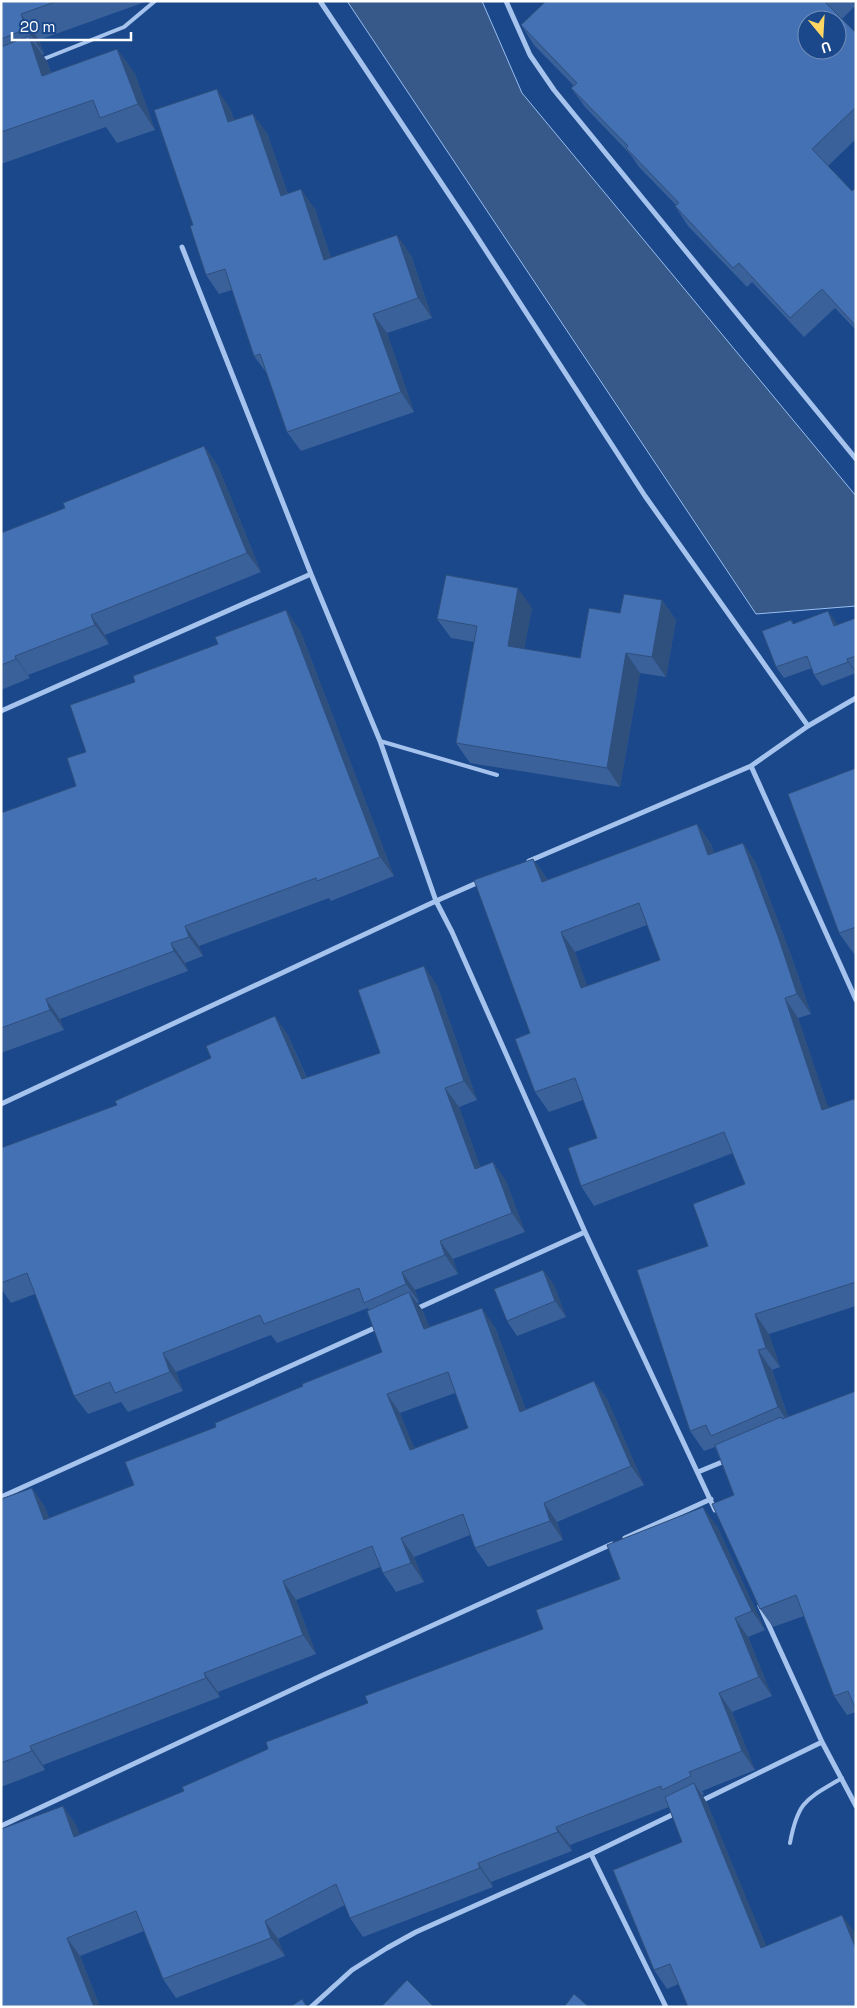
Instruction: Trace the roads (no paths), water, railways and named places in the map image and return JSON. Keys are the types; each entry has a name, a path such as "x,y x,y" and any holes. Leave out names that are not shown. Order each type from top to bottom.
{"street":[{"path":"320,1 470,226 645,496 808,726"},
{"path":"506,1 530,56 554,90 856,459"},
{"path":"182,247 311,574 380,741 436,901 452,932 585,1232 719,1517"},
{"path":"1,712 311,574"},
{"path":"519,865 751,766 808,726 856,698"},
{"path":"751,766 856,1000"},
{"path":"1,1104 483,880"},
{"path":"405,1314 585,1232"},
{"path":"1,1497 387,1322"},
{"path":"698,1472 733,1457"},
{"path":"1,1826 321,1676 711,1499"},
{"path":"756,1598 822,1742 856,1806"},
{"path":"691,1806 822,1742"},
{"path":"311,2007 352,1970 394,1944 683,1810"},
{"path":"591,1854 666,2007"}],"lane":[{"path":"36,62 124,28 155,1"},
{"path":"380,741 497,774"},
{"path":"790,1843 794,1823 805,1802 842,1778"}],"water":[{"path":"347,1 482,1 522,93 856,496 856,606 756,614"}]}
